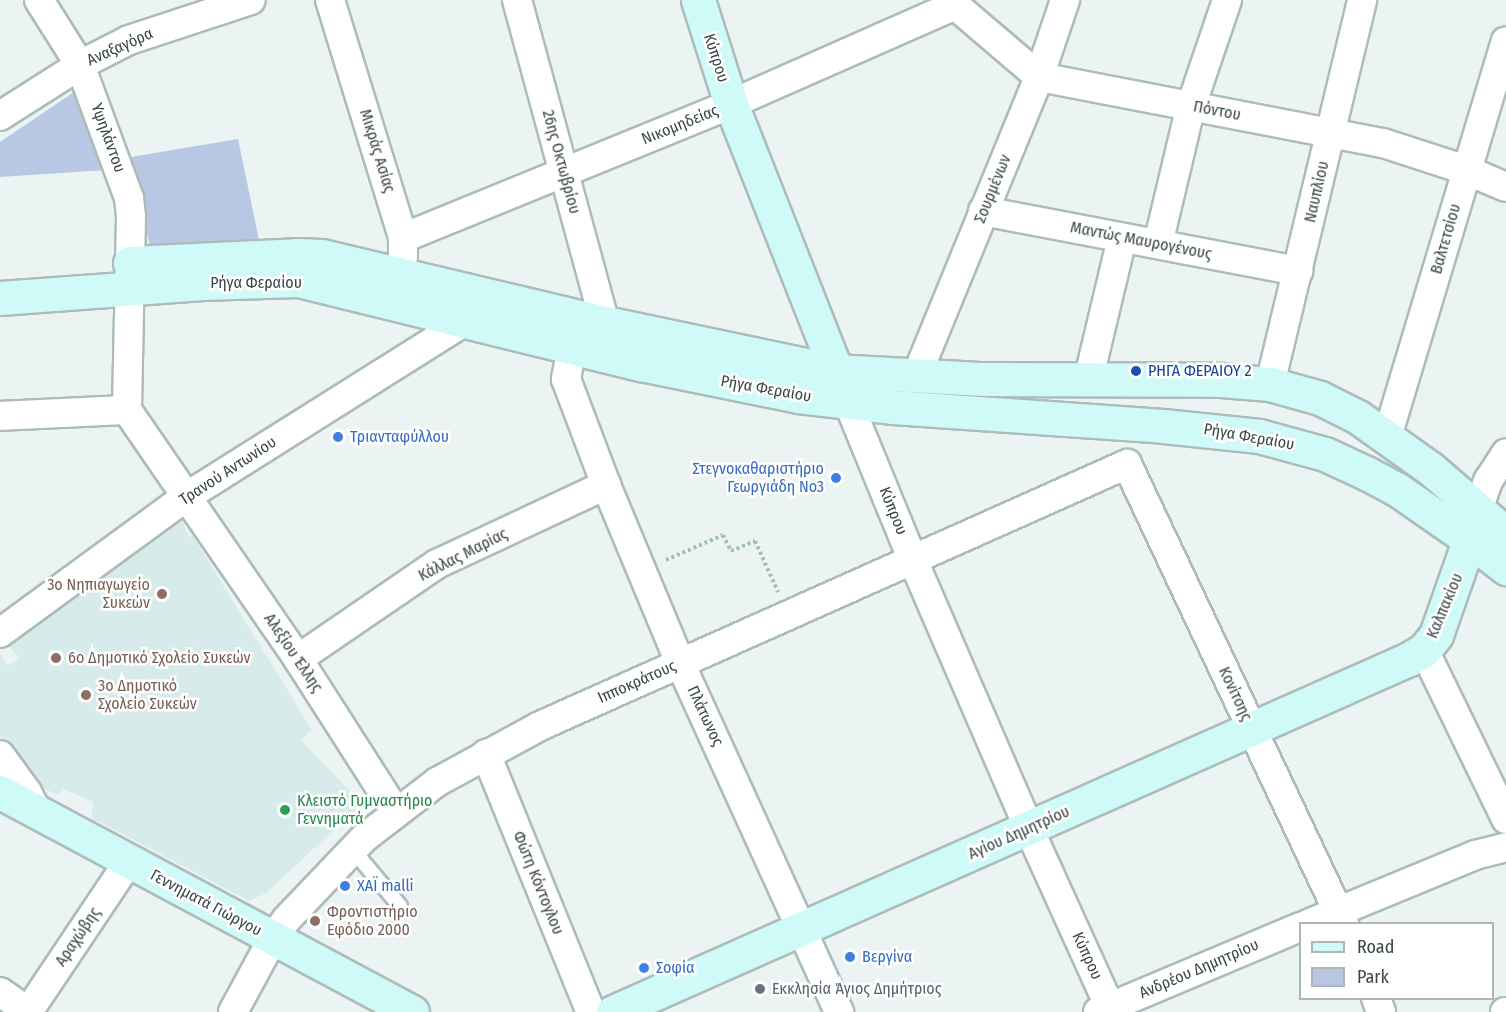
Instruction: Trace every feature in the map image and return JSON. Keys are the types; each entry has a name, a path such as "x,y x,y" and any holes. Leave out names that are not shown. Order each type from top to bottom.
{"street":[{"name":"Υψηλάντου","path":"39,0 80,65 129,198 127,410"},
{"name":"Αναξαγόρα","path":"0,116 80,65 129,40 251,0"},
{"name":"Μικράς Ασίας","path":"330,0 403,238 398,289"},
{"name":"26ης Οκτωβρίου","path":"517,0 605,323"},
{"name":"Κύπρου","path":"698,0 731,104 835,372 912,558 1107,1010"},
{"name":"Σουρμένων","path":"916,377 1039,77 1065,0"},
{"path":"1158,244 1191,106 1227,0"},
{"name":"Ναυπλίου","path":"1270,384 1362,0"},
{"name":"Νικομηδείας","path":"403,238 731,104 952,2"},
{"name":"Πόντου","path":"952,2 1039,77 1383,143 1466,170 1506,187"},
{"name":"Βαλτετσίου","path":"1387,437 1506,41"},
{"name":"Μαντώς Μαυρογένους","path":"983,212 1298,271"},
{"path":"1088,381 1122,238"},
{"name":"Ρήγα Φεραίου","path":"0,298 129,276 298,280 398,289 605,323 835,372 916,377 1088,381 1197,380 1270,384 1320,398 1358,417 1431,469 1506,568"},
{"name":"Ρήγα Φεραίου","path":"398,289 464,322 729,384 848,402 1211,430 1281,441 1325,454 1474,525 1506,534"},
{"name":"Τρανού Αντωνίου","path":"0,633 186,497 464,322"},
{"name":"Πλάτωνος","path":"572,348 566,379 606,485 643,569 680,663 839,1012"},
{"path":"0,416 127,410"},
{"name":"Αλεξίου Έλλης","path":"127,410 298,659 396,812"},
{"name":"Καλπακίου","path":"1506,453 1488,481 1444,618 1436,635 1424,650 1506,819"},
{"name":"Ιπποκράτους","path":"234,1012 273,938 286,920 353,850 396,812 437,782 540,726 1127,464"},
{"name":"Κονίτσης","path":"1127,464 1341,917"},
{"name":"Κάλλας Μαρίας","path":"298,659 437,564 606,485"},
{"name":"Αγίου Δημητρίου","path":"613,1012 1252,730 1424,650"},
{"name":"Φώτη Κόντογλου","path":"486,754 591,1012"},
{"path":"0,755 27,792 37,812"},
{"name":"Γεννηματά Γιώργου","path":"0,792 412,1012"},
{"path":"1317,922 1341,917 1475,855 1506,847"},
{"name":"Αραχώβης","path":"29,1012 129,861"},
{"name":"Ανδρέου Δημητρίου","path":"1107,1010 1299,927"},
{"path":"0,992 29,1012"}],"lane":[{"path":"353,850 400,906"}],"path":[{"path":"643,569 723,535 731,551 755,541 789,614"}],"shaded area":[{"path":"183,519 189,537 193,536 312,730 301,740 362,804 266,893 249,901 92,818 93,802 63,789 59,795 38,786 0,737 0,654 8,666 19,658 5,642"}],"green space":[{"path":"77,90 106,170 0,177 0,142"},
{"path":"238,139 259,240 150,247 131,157"}],"place":[{"name":"ΡΗΓΑ ΦΕΡΑΙΟΥ 2","path":"1136,371"},
{"name":"Τριανταφύλλου","path":"338,437"},
{"name":"Στεγνοκαθαριστήριο Γεωργιάδη Νο3","path":"836,478"},
{"name":"3ο Νηπιαγωγείο Συκεών","path":"162,594"},
{"name":"6ο Δημοτικό Σχολείο Συκεών","path":"56,658"},
{"name":"3ο Δημοτικό Σχολείο Συκεών","path":"86,695"},
{"name":"Κλειστό Γυμναστήριο Γεννηματά","path":"285,810"},
{"name":"ΧΑΪ malli","path":"345,886"},
{"name":"Φροντιστήριο Εφόδιο 2000","path":"315,921"},
{"name":"Βεργίνα","path":"850,957"},
{"name":"Σοφία","path":"644,968"},
{"name":"Εκκλησία Άγιος Δημήτριος","path":"760,989"}]}
